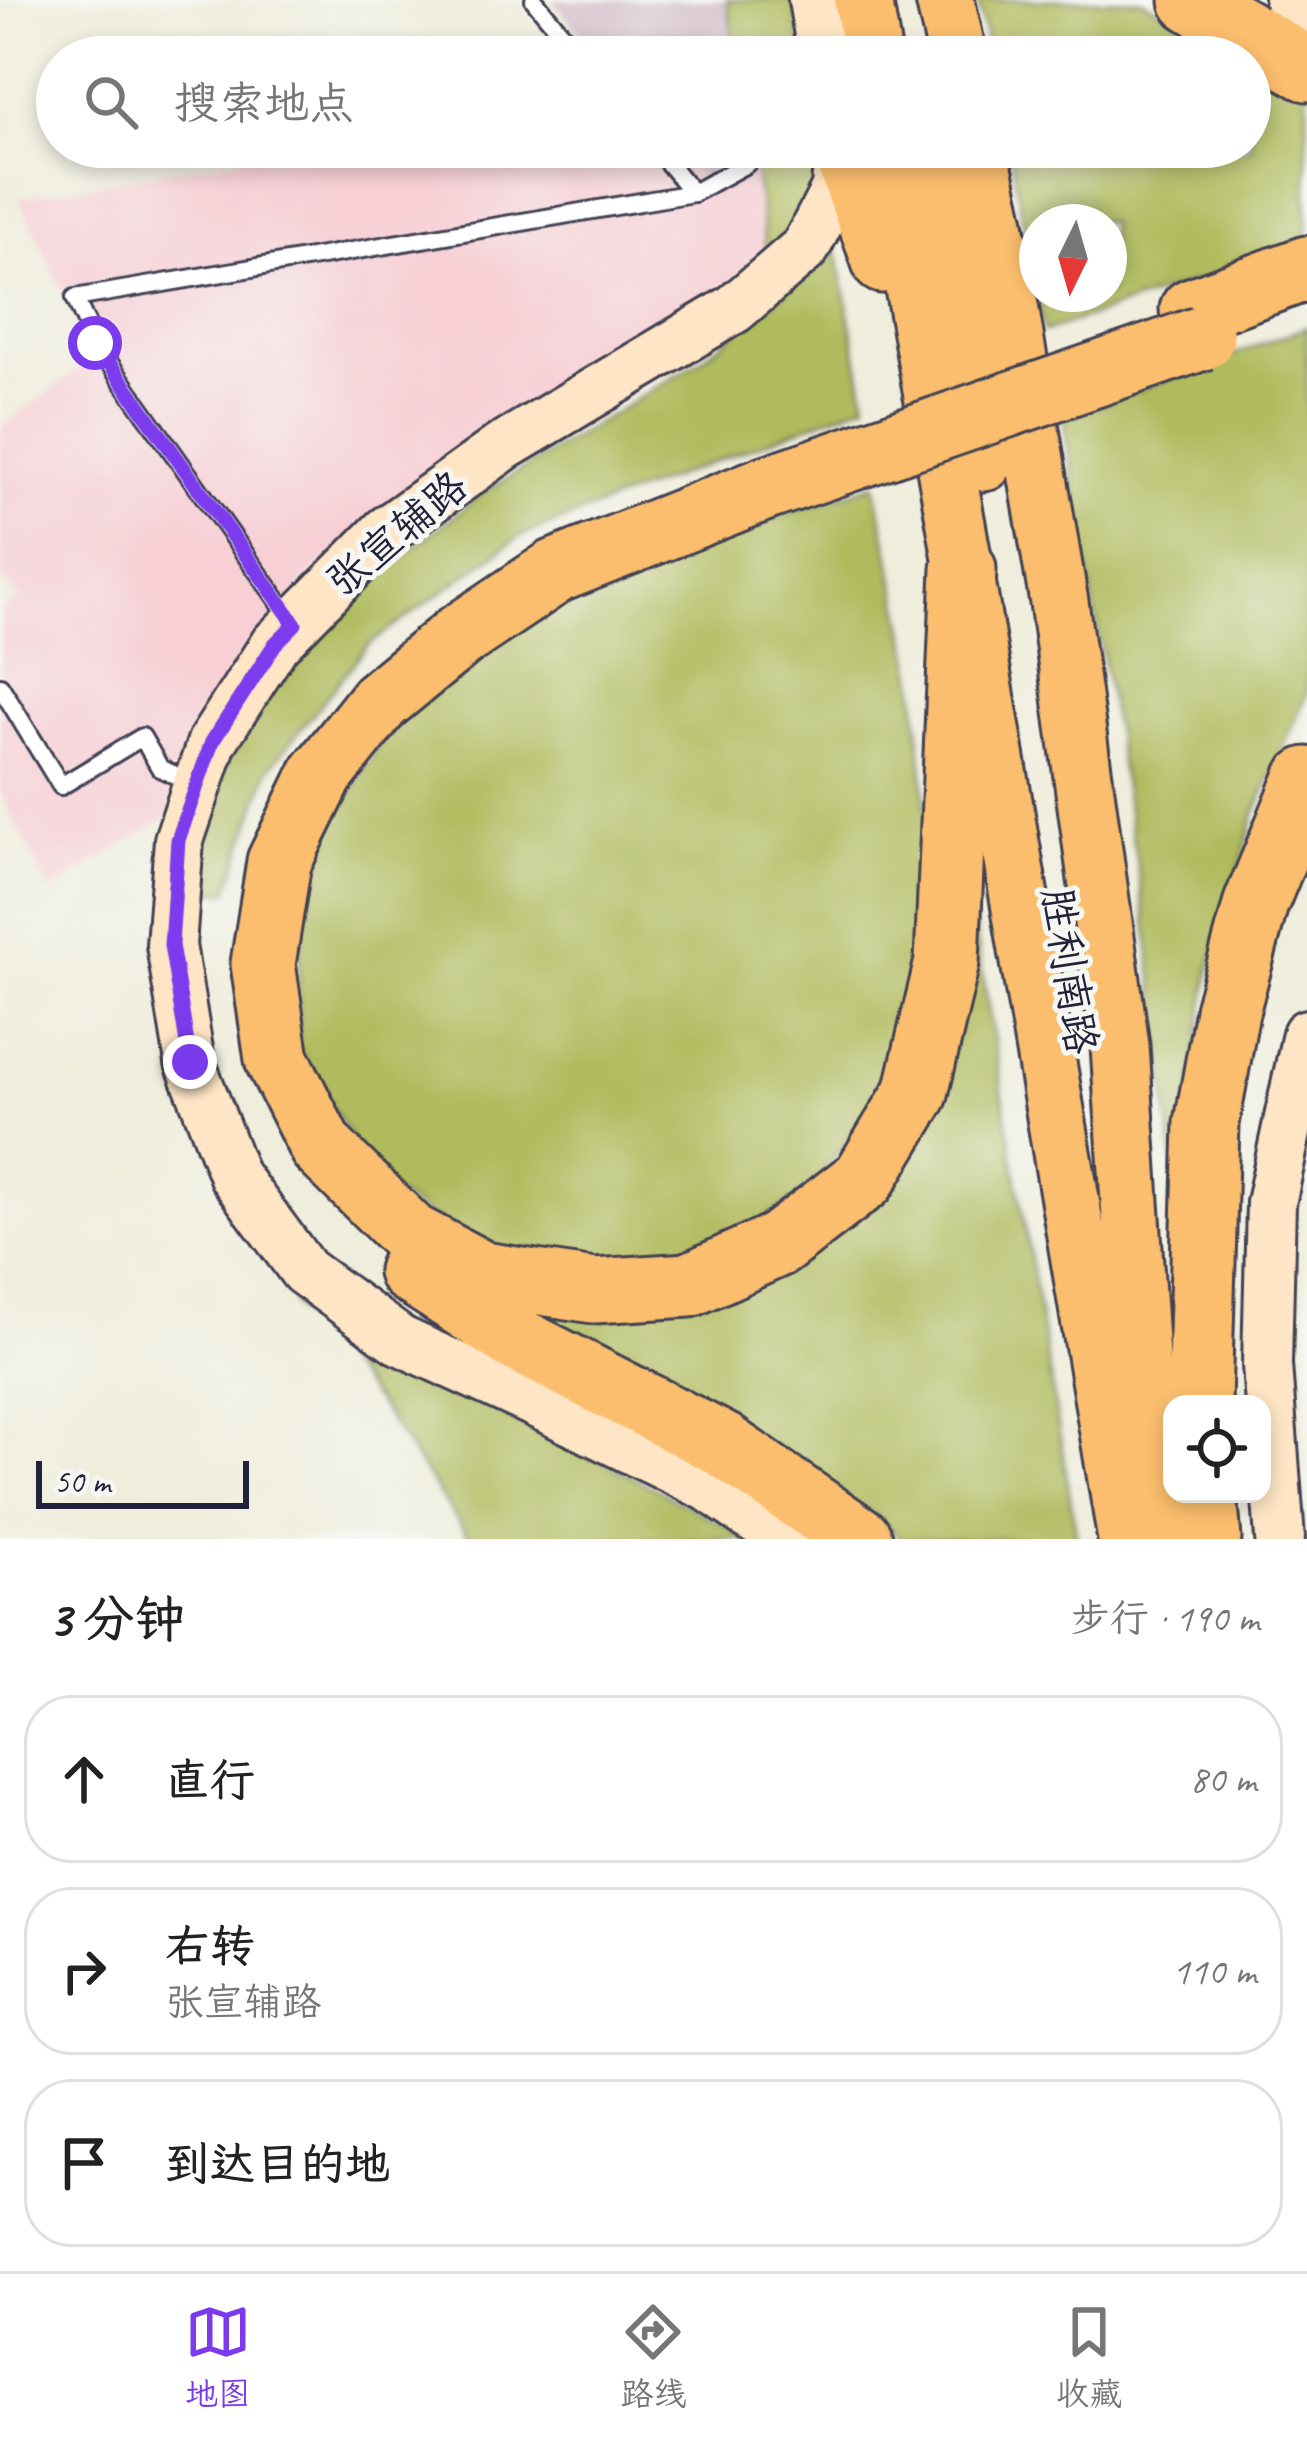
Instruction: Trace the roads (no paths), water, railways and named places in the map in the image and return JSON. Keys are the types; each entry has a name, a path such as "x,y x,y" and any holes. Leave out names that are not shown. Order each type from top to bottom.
{"highway":[{"path":"863,0 869,36"},
{"path":"908,0 914,36"},
{"path":"945,0 953,36"},
{"path":"1192,0 1252,36"},
{"path":"1271,47 1307,69"},
{"path":"849,168 955,409"},
{"path":"894,168 955,409"},
{"path":"934,168 955,409"},
{"path":"983,168 1055,581 1170,1395"},
{"path":"1197,324 1307,268"},
{"path":"860,1539 722,1444 514,1338 390,1258 309,1172 259,1079 240,993 241,895 278,787 326,718 423,623 532,550 1197,324 1307,300"},
{"name":"胜利南路","path":"955,409 964,569 1127,1539"},
{"name":"胜利南路","path":"955,409 1169,1395"},
{"path":"762,474 556,571 458,637 380,701 322,774 279,862 263,964 277,1058 321,1147 410,1235 483,1274 594,1291 689,1285 779,1244 864,1179 916,1093 946,962 964,569"},
{"path":"1174,1395 1207,1123 1227,1011 1256,903 1307,779"},
{"name":"胜利南路","path":"1168,1539 1169,1503"},
{"path":"1206,1503 1209,1539"}],"main road":[{"path":"813,0 819,36"},
{"path":"1288,0 1307,9"},
{"name":"张宣辅路","path":"784,1539 709,1487 399,1340 304,1271 234,1176 190,1062 171,945 178,840 212,742 275,644 386,531 503,446 734,309 805,248 836,189 838,168"},
{"path":"1280,1539 1267,1365 1271,1203 1307,1034"}],"lane":[{"path":"534,0 564,36"},
{"path":"672,168 693,193"},
{"path":"295,624 95,343 75,298 693,193 739,168"},
{"path":"0,686 61,786 142,736 160,768 197,786"}]}
